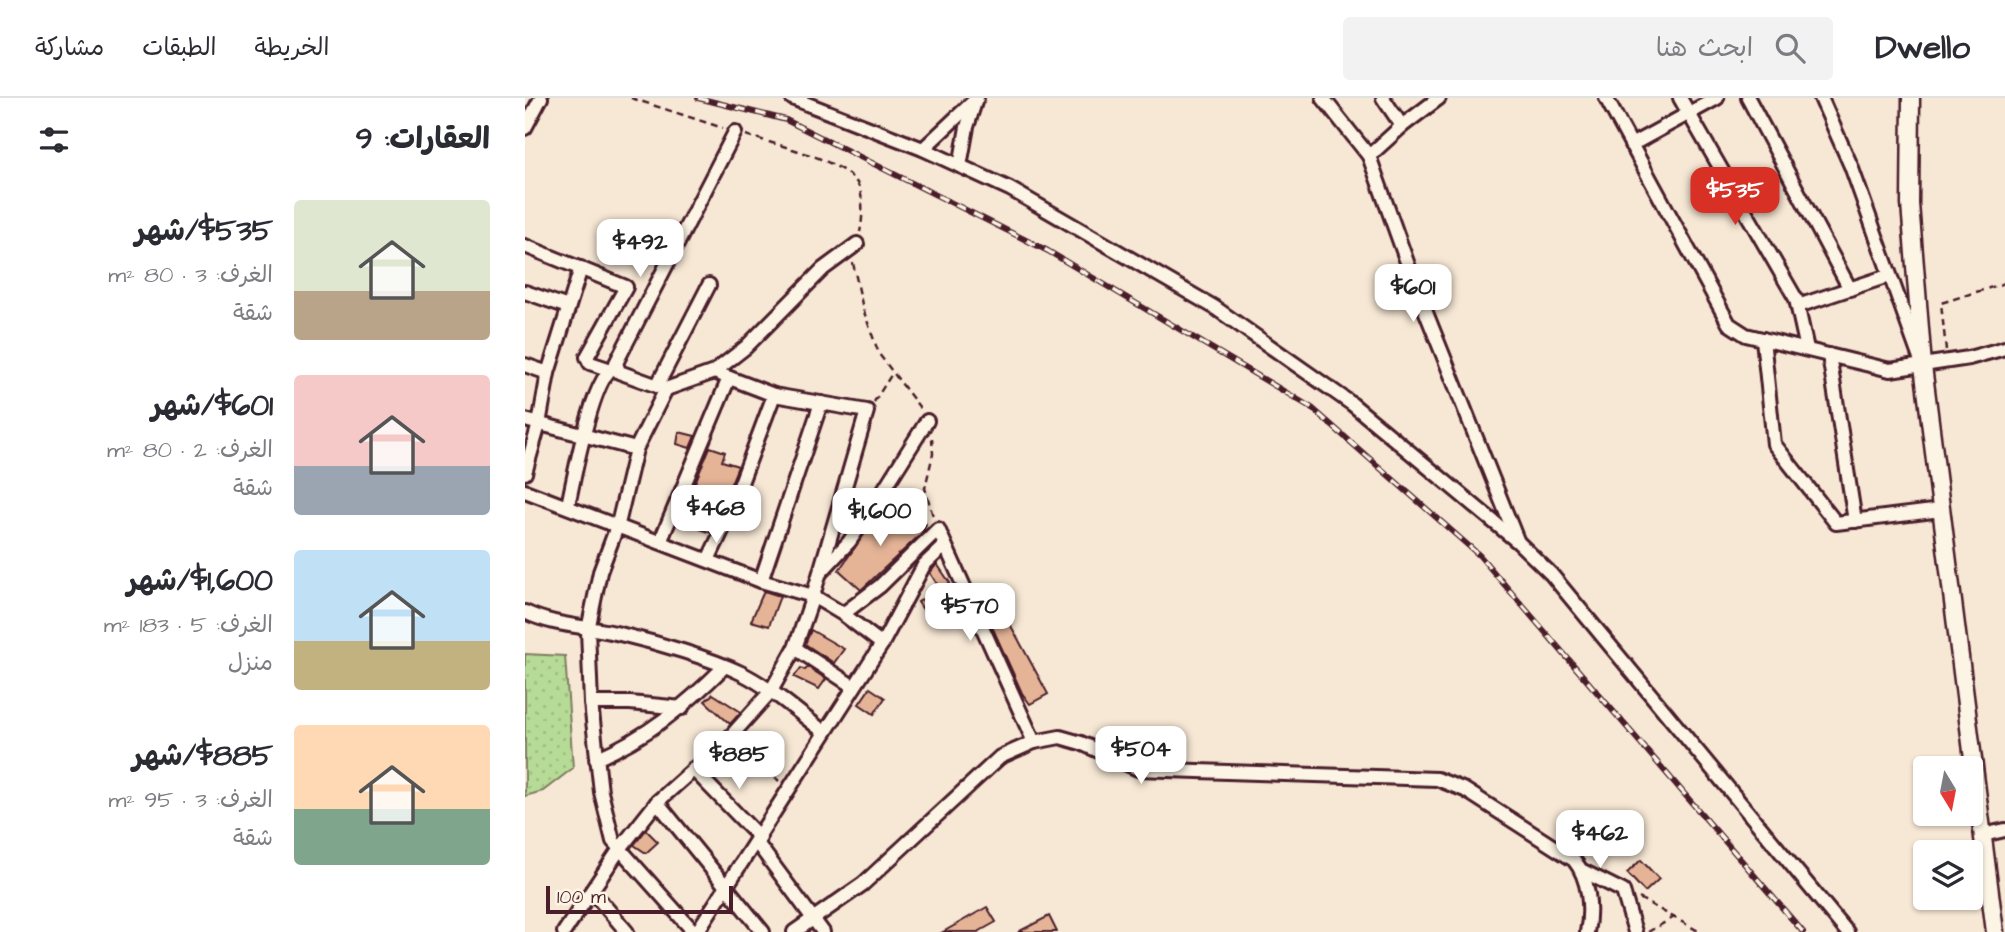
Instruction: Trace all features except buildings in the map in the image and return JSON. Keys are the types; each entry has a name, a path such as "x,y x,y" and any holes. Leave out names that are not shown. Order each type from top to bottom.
{"street":[{"path":"525,128 541,98"},
{"path":"792,98 923,149 1010,188 1214,307 1352,404 1517,542 1551,574 1847,932"},
{"path":"923,149 976,98"},
{"path":"960,166 967,127 976,98"},
{"path":"1323,98 1369,156 1417,290 1517,542"},
{"path":"1383,98 1402,126"},
{"path":"1369,156 1439,98"},
{"path":"1606,98 1729,324 1746,335 1891,370 1947,362 2005,348"},
{"path":"1680,98 1798,306 1807,349"},
{"path":"1631,145 1717,98"},
{"path":"1748,98 1850,289"},
{"path":"1821,98 1851,166 1888,276 1923,366"},
{"path":"1911,98 1910,204 1923,366 1995,932"},
{"path":"568,505 595,395 735,132"},
{"path":"525,246 626,287 587,357 590,363 611,368 661,388 714,372 746,347 823,269 857,244"},
{"path":"525,473 539,424 548,373 581,268"},
{"path":"1798,306 1888,276"},
{"path":"709,285 636,449 618,524 600,572 588,630 596,758 608,830 619,850 696,932 758,841 824,732 882,644 924,565 945,545"},
{"path":"525,292 568,307"},
{"path":"1763,339 1774,444 1836,523 1941,510"},
{"path":"1829,355 1855,521"},
{"path":"525,365 548,373"},
{"path":"564,932 619,850 657,802 731,736 771,691 795,648 813,596 867,411 774,394 714,372"},
{"path":"661,540 729,378"},
{"path":"708,560 727,520 774,394"},
{"path":"761,581 821,403"},
{"path":"525,420 636,449"},
{"path":"819,575 849,542 927,421"},
{"path":"525,491 661,540 761,581 813,596 843,614 882,644"},
{"path":"843,614 880,586 938,529 1034,743"},
{"path":"525,612 588,630 622,634 724,667 771,691 824,732"},
{"path":"795,648 854,687"},
{"path":"596,758 649,731 682,708 724,667"},
{"path":"591,703 630,703 682,708"},
{"path":"794,932 863,884 1000,757 1034,743 1060,737 1081,743 1138,769 1437,779 1465,790 1574,859 1583,871 1623,891 1635,932"},
{"path":"693,769 758,841 823,932"},
{"path":"657,802 763,932"},
{"path":"1983,835 2005,830"},
{"path":"1583,871 1590,920 1587,932"},
{"path":"592,891 627,932"}],"path":[{"path":"1947,362 1941,303 2005,283"},
{"path":"867,411 893,372"},
{"path":"731,736 789,790"},
{"path":"1623,891 1676,916 1700,932"},
{"path":"1648,932 1676,916"}],"green space":[{"path":"525,654 565,656 573,768 543,791 525,796"}],"railway":[{"path":"698,98 786,120 1048,251 1312,408 1479,555 1803,932"}]}
